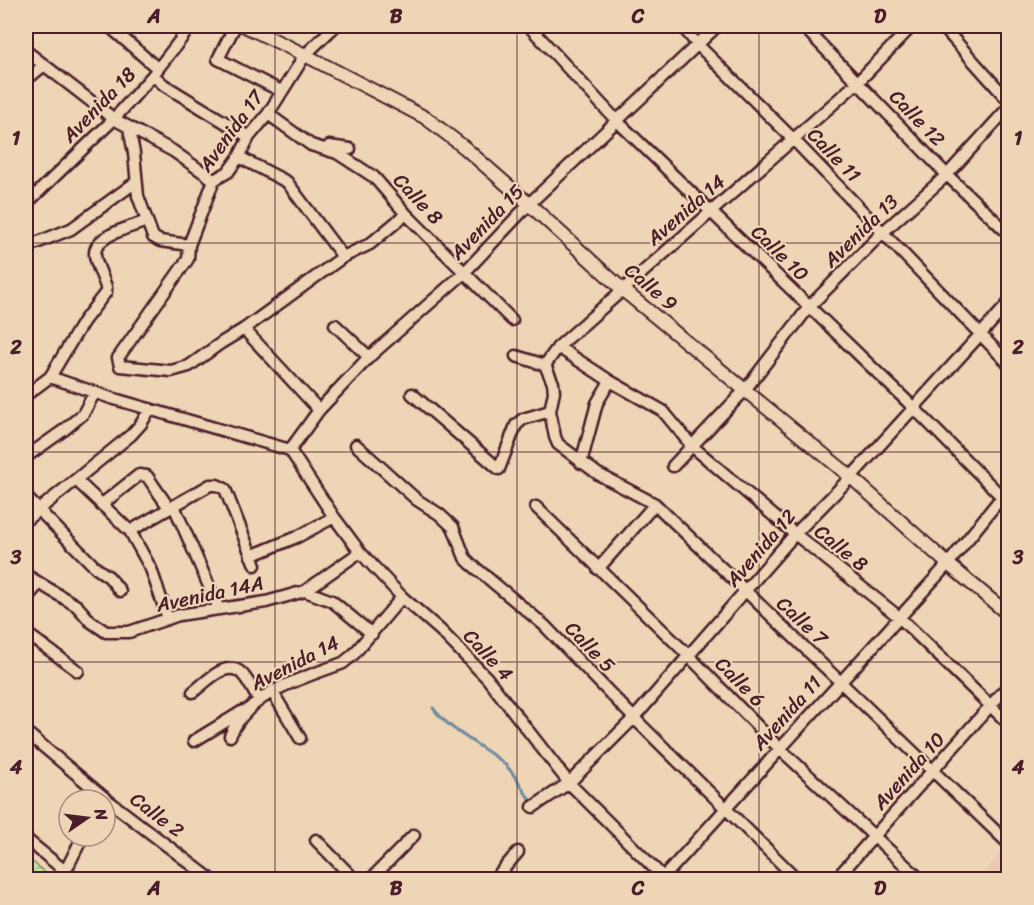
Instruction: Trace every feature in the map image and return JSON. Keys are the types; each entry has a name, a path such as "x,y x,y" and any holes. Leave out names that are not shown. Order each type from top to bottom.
{"street":[{"path":"110,26 155,72 164,85 249,137"},
{"name":"Avenida 18","path":"26,204 114,119 191,26"},
{"path":"235,26 218,58 281,91"},
{"name":"Calle 9","path":"245,26 305,54 426,118 465,148 623,290 852,477 948,564 1008,614"},
{"name":"Avenida 17","path":"244,329 221,342 189,366 171,371 120,366 118,358 188,259 189,245 214,180 228,172 239,157 249,137 268,114 305,54 335,26"},
{"name":"Calle 10","path":"529,26 616,120 1006,496"},
{"name":"Calle 11","path":"682,26 1008,363"},
{"name":"Avenida 15","path":"290,450 319,410 369,357 464,273 529,204 717,26"},
{"name":"Calle 12","path":"803,26 947,175 1008,233"},
{"name":"Avenida 14","path":"545,365 558,347 858,82 912,26"},
{"path":"942,26 1008,100"},
{"path":"26,51 114,119 173,151 214,180"},
{"path":"26,80 43,66"},
{"name":"Avenida 13","path":"673,466 745,390 809,307 882,232 947,175 1008,108"},
{"name":"Calle 8","path":"268,114 311,145 338,153 374,177 406,214 512,320"},
{"path":"129,128 136,182 153,237 160,241 189,245"},
{"name":"Calle 8","path":"311,145 350,149"},
{"path":"239,157 287,182 343,257"},
{"path":"26,247 71,229 136,182"},
{"path":"319,410 244,329 343,257 370,244 406,214"},
{"path":"26,395 50,377 83,322 106,292 95,255 97,245 103,238 147,221"},
{"name":"Avenida 12","path":"533,807 569,783 634,718 795,534 852,477 1008,304"},
{"path":"335,325 369,357"},
{"name":"Calle 8","path":"558,347 610,381 663,411 692,446 795,534 899,617 1008,723"},
{"path":"412,394 499,469 516,425 523,419 550,411 554,392 545,365 516,356"},
{"path":"50,377 290,450"},
{"path":"581,462 597,403 610,381"},
{"path":"26,457 83,414 95,392"},
{"path":"26,520 131,435 150,409"},
{"name":"Calle 7","path":"550,411 558,444 598,474 655,504 745,593 1008,843"},
{"name":"Calle 5","path":"356,445 417,500 439,514 453,527 465,558 544,625 725,810 798,879"},
{"name":"Calle 4","path":"290,450 360,552 402,597 440,630 487,678 569,783 663,879"},
{"path":"101,505 139,475 147,476 171,507 219,609"},
{"path":"76,480 130,531 151,569 168,619"},
{"path":"130,531 210,485 217,484 225,489 253,561 334,517"},
{"name":"Avenida 11","path":"663,879 779,748 948,564 1006,496"},
{"path":"26,497 120,591"},
{"path":"598,569 655,504"},
{"name":"Calle 6","path":"536,507 689,656 779,748 921,879"},
{"name":"Avenida 14A","path":"26,575 77,606 90,621 106,633 129,632 168,619 266,602 305,591 360,552"},
{"path":"26,600 38,584"},
{"path":"305,591 332,601 372,634"},
{"name":"Avenida 14","path":"230,736 233,727 255,703 272,692 343,663 372,634 402,597"},
{"path":"26,633 78,671"},
{"path":"194,692 220,672 233,668 240,672 255,703 194,741"},
{"name":"Avenida 10","path":"835,879 1008,686"},
{"path":"272,692 300,738"},
{"name":"Calle 2","path":"26,732 92,788"},
{"name":"Calle 2","path":"117,809 197,875 212,879"},
{"path":"370,879 414,834"},
{"path":"26,839 63,875 76,879"},
{"path":"316,840 355,879"},
{"path":"63,875 77,848"},
{"path":"494,879 518,852"}],"shaded area":[{"path":"1006,847 1008,850 1007,875 1003,879 978,880"}],"green space":[{"path":"26,856 51,878 51,879 26,879"}],"waterway":[{"path":"433,708 456,731 506,765 532,803"}]}
